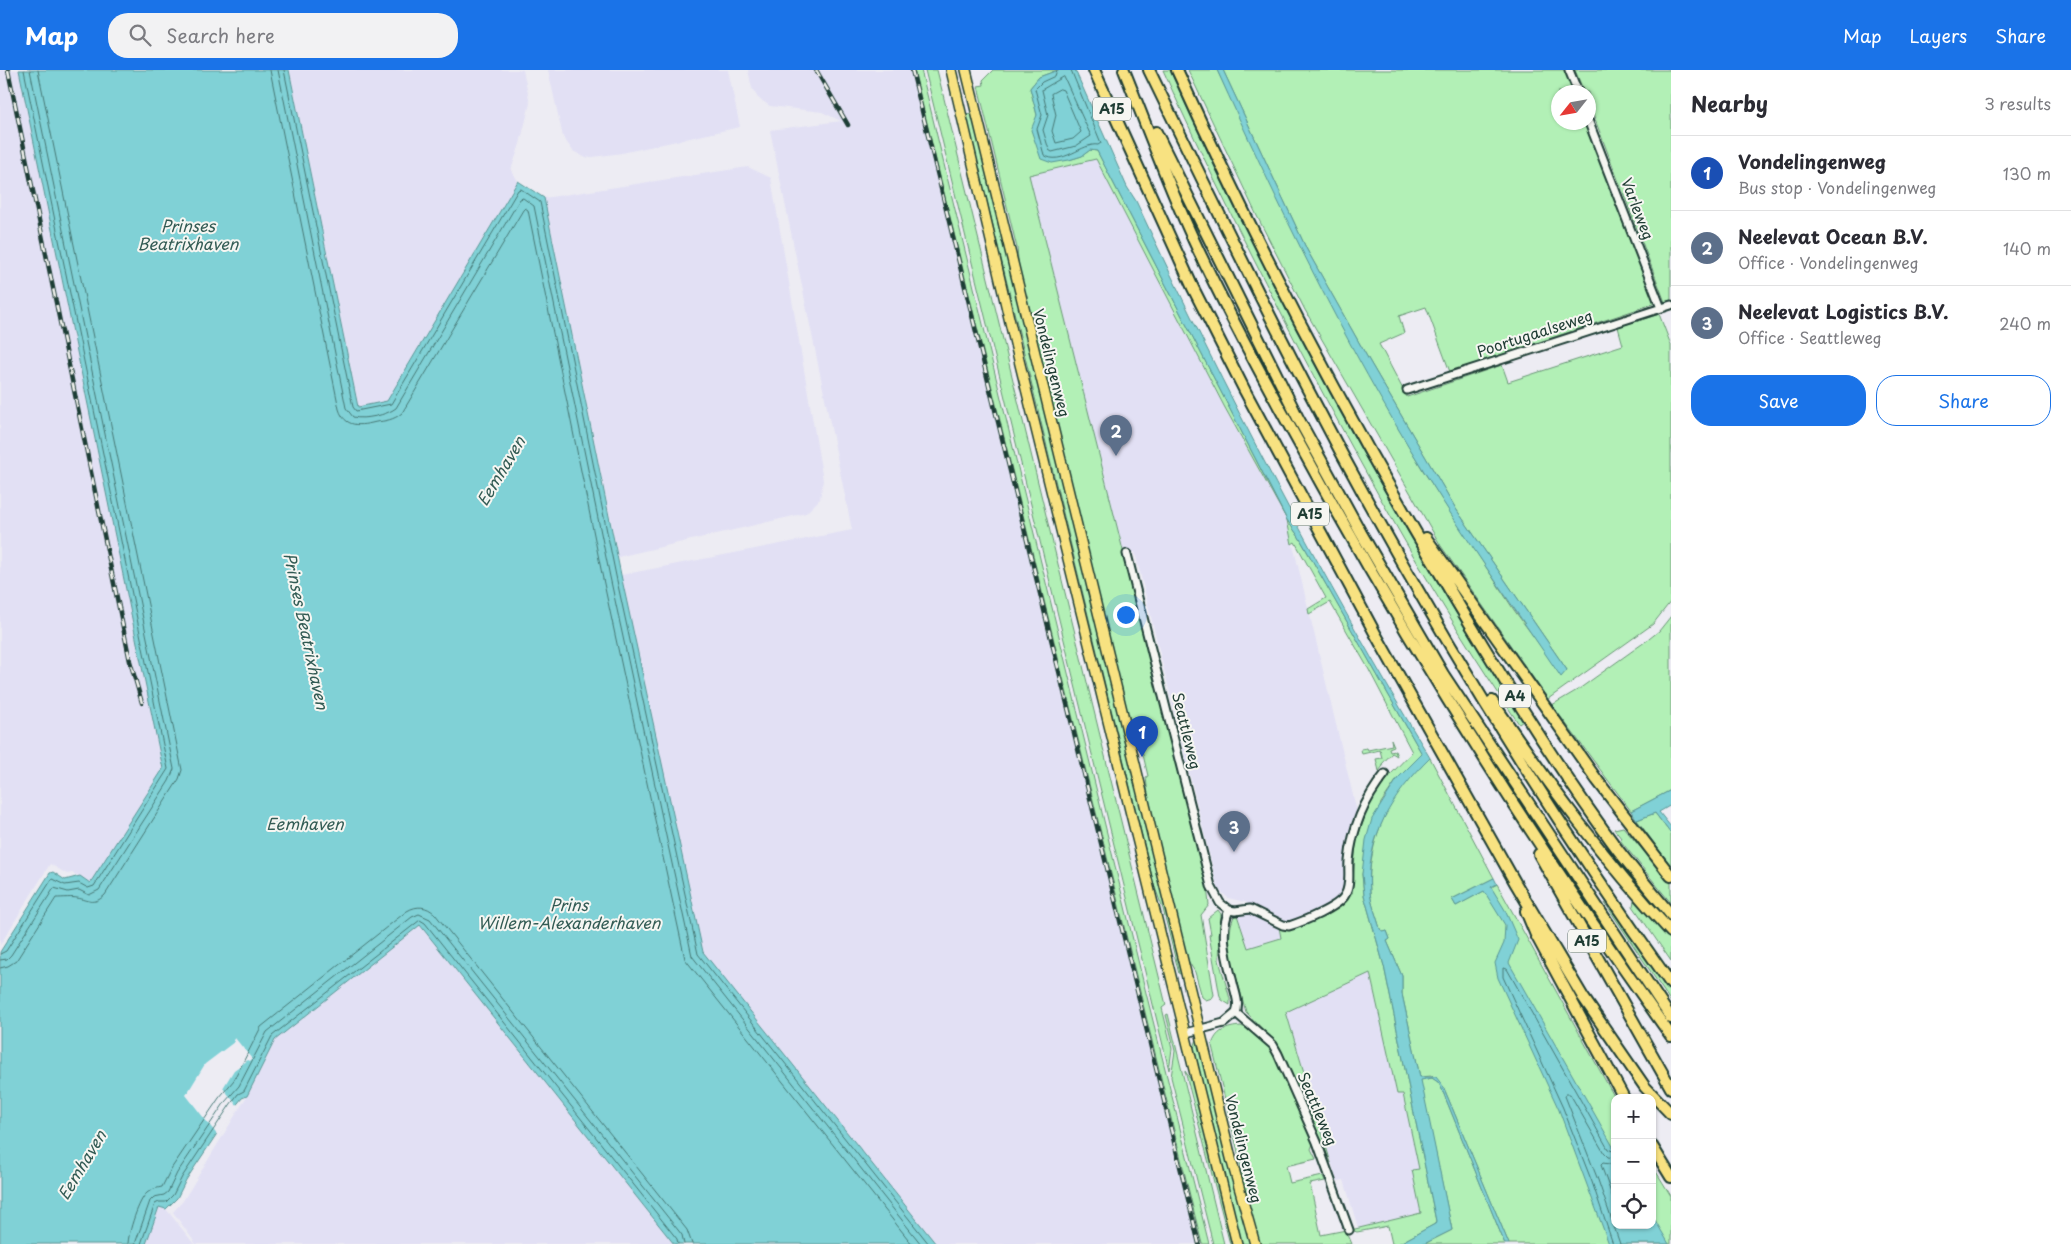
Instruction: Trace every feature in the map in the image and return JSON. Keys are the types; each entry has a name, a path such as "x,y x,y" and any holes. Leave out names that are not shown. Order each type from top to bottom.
{"highway":[{"name":"A15","path":"1094,70 1193,288 1245,391 1376,635 1512,877 1583,997 1645,1087 1671,1114"},
{"name":"A15","path":"1125,70 1193,240 1248,350 1350,536 1445,699 1516,811 1671,1036"},
{"name":"A15","path":"1125,70 1284,391 1361,533 1443,674 1671,1018"},
{"name":"A15","path":"1150,70 1234,246 1307,390 1433,616 1576,849 1671,984"},
{"path":"1177,70 1230,186 1263,252 1376,465 1492,634 1596,780 1671,876"},
{"name":"A4","path":"1376,465 1476,635 1557,762 1619,851 1671,915"},
{"name":"A4","path":"1433,616 1566,805 1606,857 1671,932"},
{"name":"A15","path":"1516,811 1545,867 1671,1088"},
{"name":"A15","path":"1512,877 1536,935 1622,1094"},
{"path":"1656,1153 1671,1177"}],"main road":[{"name":"Vondelingenweg","path":"950,70 1237,1244"},
{"name":"Vondelingenweg","path":"966,70 1199,1029 1232,1162 1255,1244"}],"street":[{"path":"1570,70 1575,85"},
{"name":"Varleweg","path":"1592,130 1661,308"},
{"name":"Poortugaalseweg","path":"1407,390 1671,305"},
{"name":"Seattleweg","path":"1127,554 1210,886 1220,903 1229,910"},
{"path":"1186,1033 1224,1023 1236,1013 1238,1004 1225,946 1224,926 1229,910 1250,909 1289,926 1338,903 1346,894 1352,843 1360,814 1365,803 1385,774"},
{"name":"Seattleweg","path":"1236,1013 1273,1045 1278,1054 1317,1142 1349,1230"}],"shaded area":[{"path":"0,70 19,70 163,769 90,884 79,876 72,873 67,874 50,864 0,945"},
{"path":"289,70 523,70 530,103 520,144 511,170 518,181 387,401 358,407"},
{"path":"548,70 728,70 740,127 622,153 586,158 573,151 563,137"},
{"path":"748,70 919,70 1143,989 1208,1244 936,1244 703,953 621,575 852,530 770,130 841,121 822,112 770,106 758,98 752,88"},
{"path":"1096,159 1224,406 1287,520 1357,812 1348,842 1345,889 1343,894 1336,901 1293,920 1282,921 1245,902 1228,898 1218,889 1135,552 1124,555 1029,175"},
{"path":"748,167 771,178 823,480 820,499 806,513 618,557 544,198"},
{"path":"1248,911 1279,927 1282,938 1247,949 1237,915"},
{"path":"420,925 674,1244 196,1244 173,1212 183,1201 247,1096 275,1040"},
{"path":"1370,973 1397,1094 1403,1093 1419,1169 1413,1171 1421,1214 1358,1228 1344,1180 1337,1181 1286,1012"},
{"path":"159,1206 166,1209 194,1244 146,1244"}],"green space":[{"path":"914,70 921,70 1209,1244 1202,1244"},
{"path":"925,70 937,70 1166,1005 1162,1008 1172,1049 1169,1070"},
{"path":"993,70 1058,70 1039,77 1030,88 1037,115 1036,120 1069,160 1082,156 1090,150 1097,151 1287,520 1224,406 1096,159 1029,175 1207,886 1209,905 1201,915 1214,995 1206,1000 1202,997 1195,972 1187,959 1149,804 1146,777 1148,776 1141,746 1137,746 1130,729 1019,271 1017,248 978,86 984,85 983,80"},
{"path":"1163,70 1170,70 1249,238 1335,402 1426,563 1523,721 1519,724 1460,634 1352,447 1248,247"},
{"path":"1188,70 1217,70 1309,262 1396,424 1424,472 1514,610 1539,644 1567,670 1456,509 1370,362 1307,250 1223,70 1567,70 1572,85 1551,85 1551,130 1590,130 1654,301 1653,304 1450,372 1426,307 1399,316 1404,333 1379,344 1407,397 1502,365 1508,382 1623,345 1618,327 1659,314 1671,345 1671,601 1653,624 1548,699 1441,546 1305,310 1257,216"},
{"path":"1575,70 1671,70 1671,300 1665,302 1596,122 1596,85 1581,85"},
{"path":"972,114 1181,973 1179,974 1163,909 1154,885 966,115"},
{"path":"1287,520 1299,537 1422,754 1398,778 1381,803 1362,874 1364,895 1384,966 1436,1221 1435,1224 1398,1244 1392,1244 1388,1226 1357,1232 1351,1230 1421,1213 1412,1170 1419,1169 1403,1094 1397,1094 1370,973 1286,1012 1331,1163 1280,1047 1246,1012 1232,962 1229,943 1234,916 1237,915 1248,948 1281,938 1279,927 1293,928 1347,900 1352,893 1356,843 1369,803 1391,774 1412,752 1368,668 1330,602 1309,614 1308,609 1326,598 1295,542 1292,544"},
{"path":"1671,616 1671,790 1631,811 1552,705 1579,689 1649,639 1659,631"},
{"path":"1391,739 1394,746 1389,748 1390,752 1395,751 1397,756 1392,753 1382,764 1383,766 1379,771 1376,759 1382,758 1380,750 1362,754 1361,749 1367,748 1368,750 1392,745"},
{"path":"1430,758 1494,878 1452,899 1456,906 1497,884 1613,1094 1611,1094 1611,1229 1656,1229 1656,1172 1671,1196 1671,1244 1509,1244 1443,1086 1432,1076 1420,1077 1402,994 1402,976 1387,941 1390,939 1387,931 1384,932 1380,929 1371,897 1370,866 1380,827 1391,803 1413,775"},
{"path":"1655,813 1671,834 1671,866 1637,820"},
{"path":"1623,827 1671,883 1671,903 1620,840 1621,838 1614,829"},
{"path":"1634,901 1671,940 1671,961 1633,906"},
{"path":"1605,903 1633,936 1671,990 1671,1002"},
{"path":"1218,910 1221,914 1219,960 1230,1005 1220,997 1209,935 1211,934 1208,918"},
{"path":"1168,1014 1224,1244 1213,1244 1171,1077 1175,1051 1166,1015"},
{"path":"1241,1026 1248,1029 1273,1051 1313,1144 1311,1149 1316,1159 1286,1166 1290,1183 1323,1176 1325,1181 1310,1184 1321,1235 1346,1230 1352,1244 1259,1244 1247,1203 1238,1152 1212,1046 1219,1033 1231,1027"},
{"path":"1197,1039 1250,1244 1241,1243 1194,1048"},
{"path":"1185,1071 1193,1083 1233,1244 1230,1244"},
{"path":"1432,1078 1441,1087 1505,1244 1424,1244 1452,1230 1420,1080"}],"water":[{"path":"19,70 289,70 358,407 387,401 518,181 544,198 621,575 703,952 936,1244 674,1244 420,925 275,1040 247,1096 242,1098 234,1108 186,1180 177,1198 166,1209 159,1207 146,1244 0,1244 0,952 50,873 53,872 65,880 80,876 90,883 163,769"},
{"path":"1058,70 1075,70 1127,187 1136,201 1204,343 1276,484 1351,622 1430,758 1404,786 1384,818 1372,853 1370,892 1380,929 1384,932 1387,931 1390,939 1387,941 1402,976 1402,994 1420,1077 1436,1077 1443,1086 1509,1244 1505,1244 1441,1087 1432,1078 1421,1080 1452,1230 1424,1244 1398,1244 1435,1224 1436,1221 1384,966 1364,895 1362,874 1366,840 1372,819 1398,778 1422,754 1299,537 1287,520 1097,151 1090,150 1082,156 1052,163 1041,159 1031,130 1037,115 1030,88 1039,77"},
{"path":"1217,70 1223,70 1307,250 1370,362 1456,509 1567,670 1561,677 1441,499 1367,375 1314,275 1264,173"},
{"path":"1671,790 1671,805 1659,812 1671,827 1671,834 1655,813 1637,820 1631,811"},
{"path":"1494,878 1497,884 1491,887 1505,910 1518,940 1509,963 1611,1143 1611,1229 1656,1229 1656,1222 1669,1244 1609,1244 1559,1110 1498,978 1495,963 1504,943 1505,925 1484,891 1456,906 1452,899"}],"pier":[{"path":"235,1038 252,1059 234,1070 223,1088 239,1105 218,1136 186,1095 205,1064 234,1042"}],"railway":[{"path":"8,70 130,661 142,703"},
{"path":"816,70 848,125"},
{"path":"912,70 1199,1244"}],"place":[{"name":"Neelevat Ocean B.V.","path":"1116,456"},
{"name":"Vondelingenweg","path":"1142,757"},
{"name":"Neelevat Logistics B.V.","path":"1234,852"}],"water label":[{"name":"Prinses Beatrixhaven","path":"188,235"},
{"name":"Eemhaven","path":"501,471"},
{"name":"Prinses Beatrixhaven","path":"306,631"},
{"name":"Eemhaven","path":"305,824"},
{"name":"Prins Willem-Alexanderhaven","path":"569,914"},
{"name":"Eemhaven","path":"82,1165"}]}
